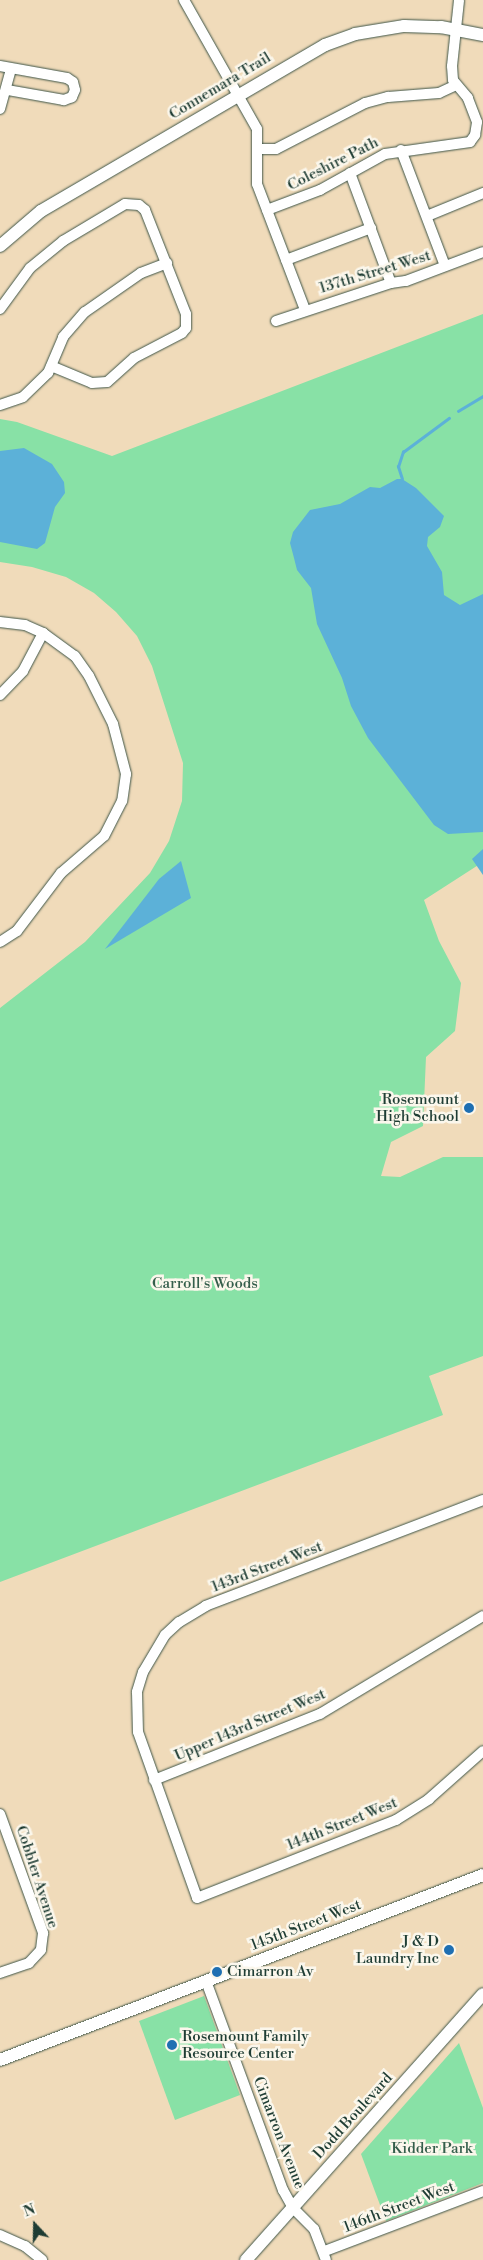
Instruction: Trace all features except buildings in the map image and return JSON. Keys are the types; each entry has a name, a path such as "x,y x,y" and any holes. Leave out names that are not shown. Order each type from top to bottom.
{"street":[{"path":"184,0 257,129 257,184 305,310"},
{"name":"Coleshire Path","path":"267,210 307,196 376,157 402,150 470,142 475,135 477,122 468,98 456,85 452,66 454,29 459,0"},
{"name":"Connemara Trail","path":"0,246 41,211 311,52 355,34 404,26 454,29 483,35"},
{"path":"0,66 67,78 73,82 76,90 72,97 64,100 7,90"},
{"path":"0,109 7,90 11,69"},
{"path":"257,150 276,149 365,103 388,97 439,93 456,85"},
{"path":"402,150 444,266"},
{"path":"350,173 392,282"},
{"path":"427,216 483,193"},
{"path":"0,308 30,268 63,241 125,204 139,205 149,215 186,314 186,328 182,333 134,358 107,382 92,383 51,366"},
{"path":"286,260 371,228"},
{"name":"137th Street West","path":"276,320 392,282 406,281 483,252"},
{"path":"0,405 23,397 51,366 63,337 84,312 142,273 167,263"},
{"path":"0,622 24,625 43,633 75,656 89,676 114,724 126,774 122,801 104,836 61,873 17,931 0,942"},
{"path":"0,696 23,671 43,633"},
{"name":"143rd Street West","path":"197,1898 138,1732 137,1692 152,1652 179,1622 206,1606 483,1500"},
{"name":"Upper 143rd Street West","path":"154,1780 320,1714 483,1616"},
{"name":"144th Street West","path":"197,1898 396,1820 428,1799 483,1751"},
{"name":"Cobbler Avenue","path":"0,1814 5,1843 43,1933 41,1950 29,1963 0,1973"},
{"name":"145th Street West","path":"0,2060 483,1875"},
{"name":"Cimarron Avenue","path":"206,1981 280,2184 293,2208 314,2229 325,2256"},
{"name":"Dodd Boulevard","path":"246,2260 483,1994"},
{"name":"146th Street West","path":"325,2256 483,2191"},
{"path":"0,2235 25,2246 42,2260"}],"green space":[{"name":"Carroll's Woods","path":"483,314 483,862 424,900 439,941 461,983 455,1031 426,1057 423,1126 391,1142 381,1176 400,1177 443,1157 483,1157 483,1356 429,1376 443,1415 0,1582 0,1008 85,942 150,873 169,841 182,801 183,763 152,666 137,636 116,612 94,593 66,577 32,567 0,562 0,419 17,422 112,456"},
{"path":"204,1996 240,2095 175,2120 139,2021"},
{"name":"Kidder Park","path":"459,2043 483,2108 483,2183 386,2221 361,2154"}],"water":[{"path":"24,448 52,464 64,482 65,493 55,507 45,543 37,549 0,542 0,451"},
{"path":"397,479 402,479 416,488 444,516 440,527 428,537 427,546 442,572 444,595 460,605 483,594 483,832 448,834 434,825 368,738 351,706 342,678 317,624 311,588 297,570 290,543 293,532 310,510 340,504 370,487 380,488"},
{"path":"483,849 483,875 472,859"},
{"path":"181,861 191,898 105,949 159,879"}],"waterway":[{"path":"458,411 483,396"},
{"path":"402,479 398,467 403,452 449,418"}],"place":[{"name":"Rosemount High School","path":"469,1108"},
{"name":"J & D Laundry Inc","path":"449,1950"},
{"name":"Cimarron Av","path":"217,1972"},
{"name":"Rosemount Family Resource Center","path":"172,2045"}]}
